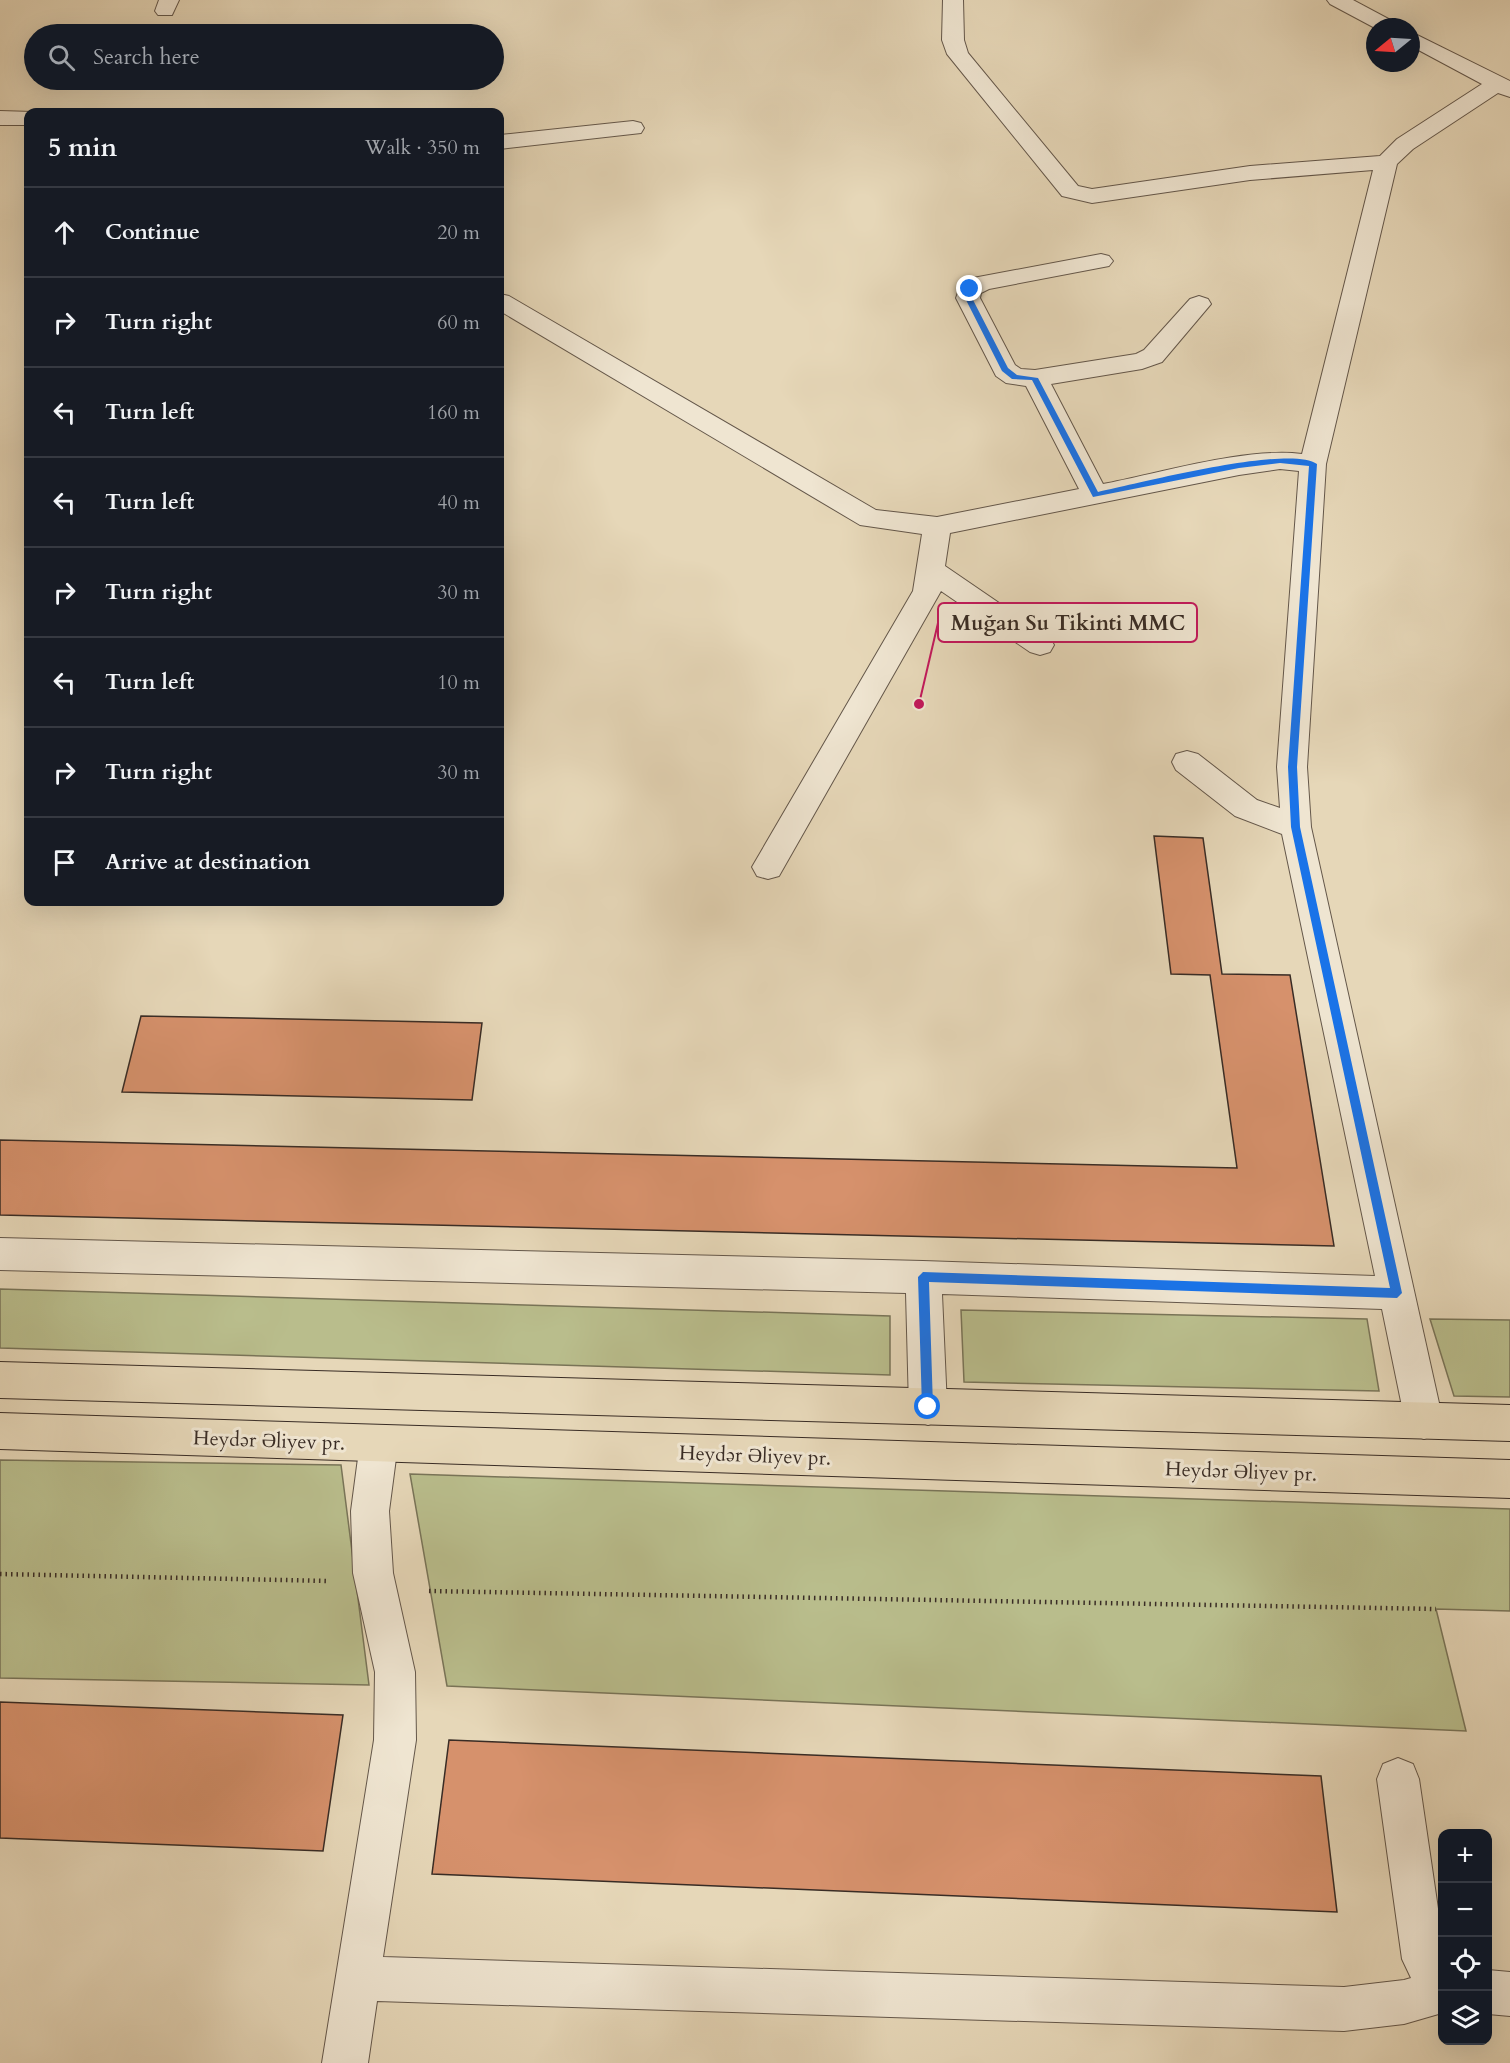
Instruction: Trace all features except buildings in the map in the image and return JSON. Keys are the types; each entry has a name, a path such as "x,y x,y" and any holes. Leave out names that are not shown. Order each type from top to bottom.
{"main road":[{"path":"0,1380 1510,1423"},
{"name":"Heydər Əliyev pr.","path":"0,1431 1510,1479"}],"street":[{"path":"953,0 953,40 958,54 1070,191 1092,196 1250,173 1386,162"},
{"path":"1337,0 1372,18"},
{"path":"1420,43 1504,86"},
{"path":"1424,1421 1296,827 1292,767 1313,464 1386,162 1405,144 1504,86"},
{"path":"0,118 24,118"},
{"path":"504,142 633,128"},
{"path":"1101,261 982,283 970,289 968,298 1005,370 1015,377 1035,378 1142,360 1153,356 1198,304"},
{"path":"504,303 870,518 937,526 1239,466 1280,460 1313,464"},
{"path":"1035,378 1096,495"},
{"path":"768,867 927,591 937,526"},
{"path":"931,570 1040,645"},
{"path":"1187,762 1246,808 1296,827"},
{"path":"0,1254 923,1277 1397,1293"},
{"path":"923,1277 928,1407"},
{"path":"345,2063 395,1740 395,1672 372,1573 370,1511 379,1443"},
{"path":"1398,1779 1424,1959 1438,1978"},
{"path":"358,1978 1344,2009 1404,2002 1438,1992"},
{"path":"1492,1992 1510,1994"}],"path":[{"path":"0,1574 332,1581"},
{"path":"429,1591 1436,1609"}],"green space":[{"path":"0,1289 890,1316 890,1375 0,1348"},
{"path":"961,1310 1367,1319 1379,1391 964,1382"},
{"path":"1430,1319 1510,1320 1510,1397 1454,1396"},
{"path":"0,1460 341,1465 369,1685 0,1678"},
{"path":"410,1474 1510,1509 1510,1611 1436,1609 1466,1731 447,1686"}],"place":[{"name":"Muğan Su Tikinti MMC","path":"919,704"}],"route":[{"path":"928,1407 923,1277 1397,1293 1309,877 1296,827 1292,767 1313,464 1280,460 1096,495 1035,378 1015,377 1005,370 968,298 970,289"}]}
